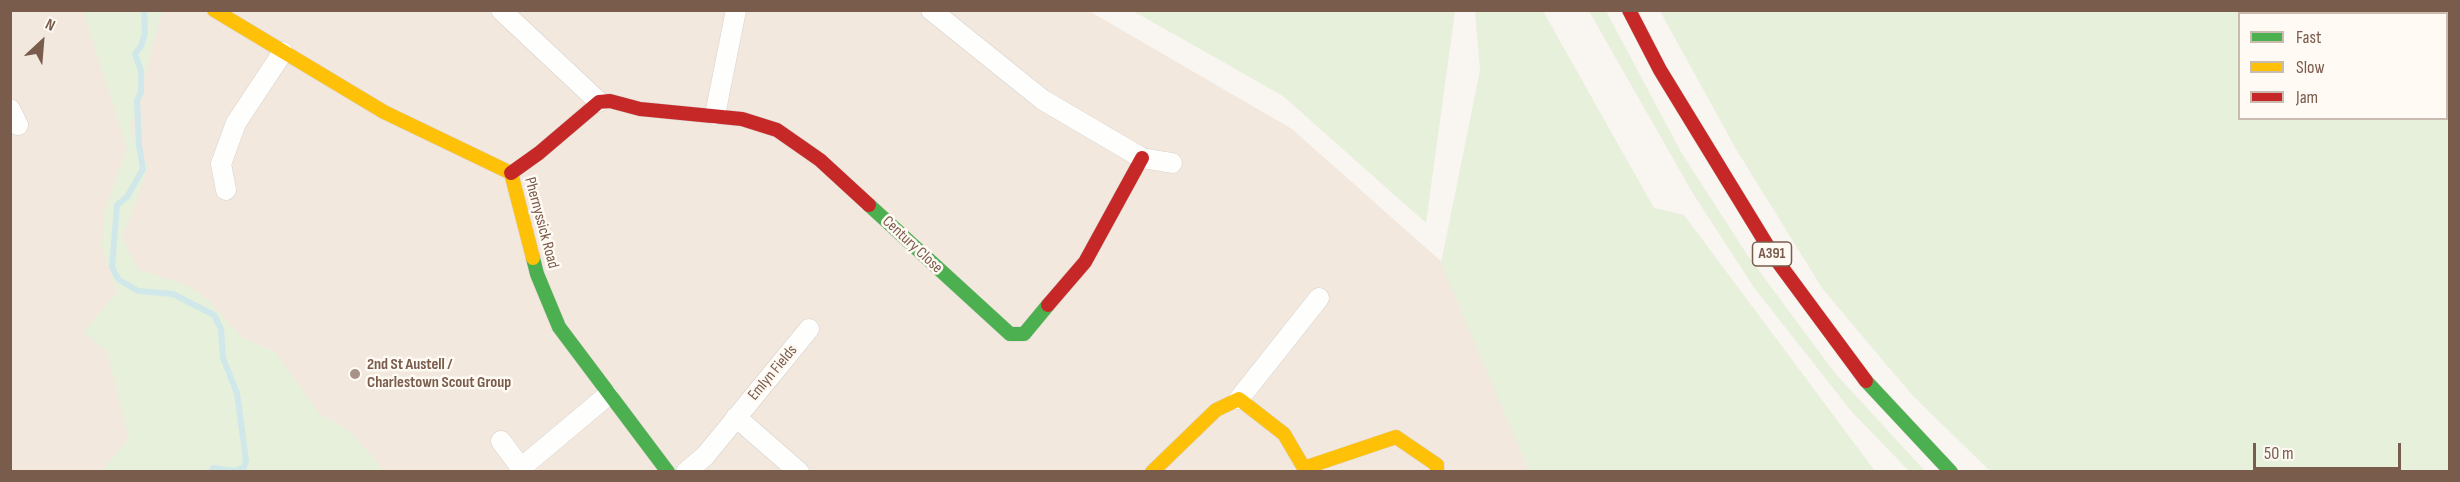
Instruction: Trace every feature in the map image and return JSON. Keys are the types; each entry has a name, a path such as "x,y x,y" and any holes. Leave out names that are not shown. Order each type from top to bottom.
{"main road":[{"name":"Phernyssick Road","path":"214,10 384,112 512,173 537,274 559,327 608,395 668,471"},
{"name":"A391","path":"1629,10 1660,70 1775,258 1863,378 1951,471"},
{"name":"Century Close","path":"599,102 610,101 640,110 742,119 777,130 813,154 1010,334 1024,334 1085,262 1142,158"},
{"path":"512,173 599,102"},
{"path":"1152,471 1216,410 1239,399 1284,434 1304,468 1396,437 1437,465 1437,471"}],"street":[{"path":"501,10 599,102"},
{"path":"715,115 736,10"},
{"path":"931,10 1043,100 1142,158 1172,163"},
{"path":"226,190 221,164 236,123 283,52"},
{"path":"1239,399 1319,298"},
{"name":"Emlyn Fields","path":"686,471 705,456 809,329"},
{"path":"501,441 522,470 608,395"},
{"name":"Emlyn Fields","path":"736,417 800,471"}],"shaded area":[{"path":"10,11 1089,11 1292,129 1453,272 1530,471 11,471"}],"green space":[{"path":"83,11 162,11 131,129 148,168 122,238 138,269 191,287 209,301 241,337 275,352 320,414 350,431 384,471 102,471 129,438 107,351 83,332 117,293 102,247 104,213 127,148"},
{"path":"1133,11 1455,11 1426,223 1283,96"},
{"path":"1475,11 1543,11 1654,208 1684,215 1875,471 1529,471 1441,263 1480,70"},
{"path":"1589,11 1606,11 1681,152 1746,253 1834,372 1925,471 1909,471 1852,412 1755,289 1692,192"},
{"path":"1660,11 2449,11 2449,471 1990,471 1912,395 1822,288 1736,149"}],"waterway":[{"path":"144,10 145,33 141,46 135,54 141,71 141,92 137,101 139,145 143,169 127,197 117,205 112,267 118,279 138,291 173,294 214,315 221,329 223,358 237,393 246,460 244,467 236,471 213,468 211,472"}],"traffic: fast":[{"path":"869,205 1010,334 1024,334 1048,305"},
{"path":"533,258 537,274 559,327 668,472"},
{"path":"1866,381 1951,472"}],"traffic: slow":[{"path":"214,10 384,112 511,173 533,258"},
{"path":"1152,472 1216,410 1239,399 1284,434 1304,468 1396,437 1437,465 1437,472"}],"traffic: jam":[{"path":"1629,10 1660,70 1775,258 1866,381"},
{"path":"511,173 539,153 599,102 610,101 640,109 742,119 777,130 820,160 869,205"},
{"path":"1048,305 1085,262 1142,158"}],"place":[{"name":"2nd St Austell / Charlestown Scout Group","path":"355,374"}]}
